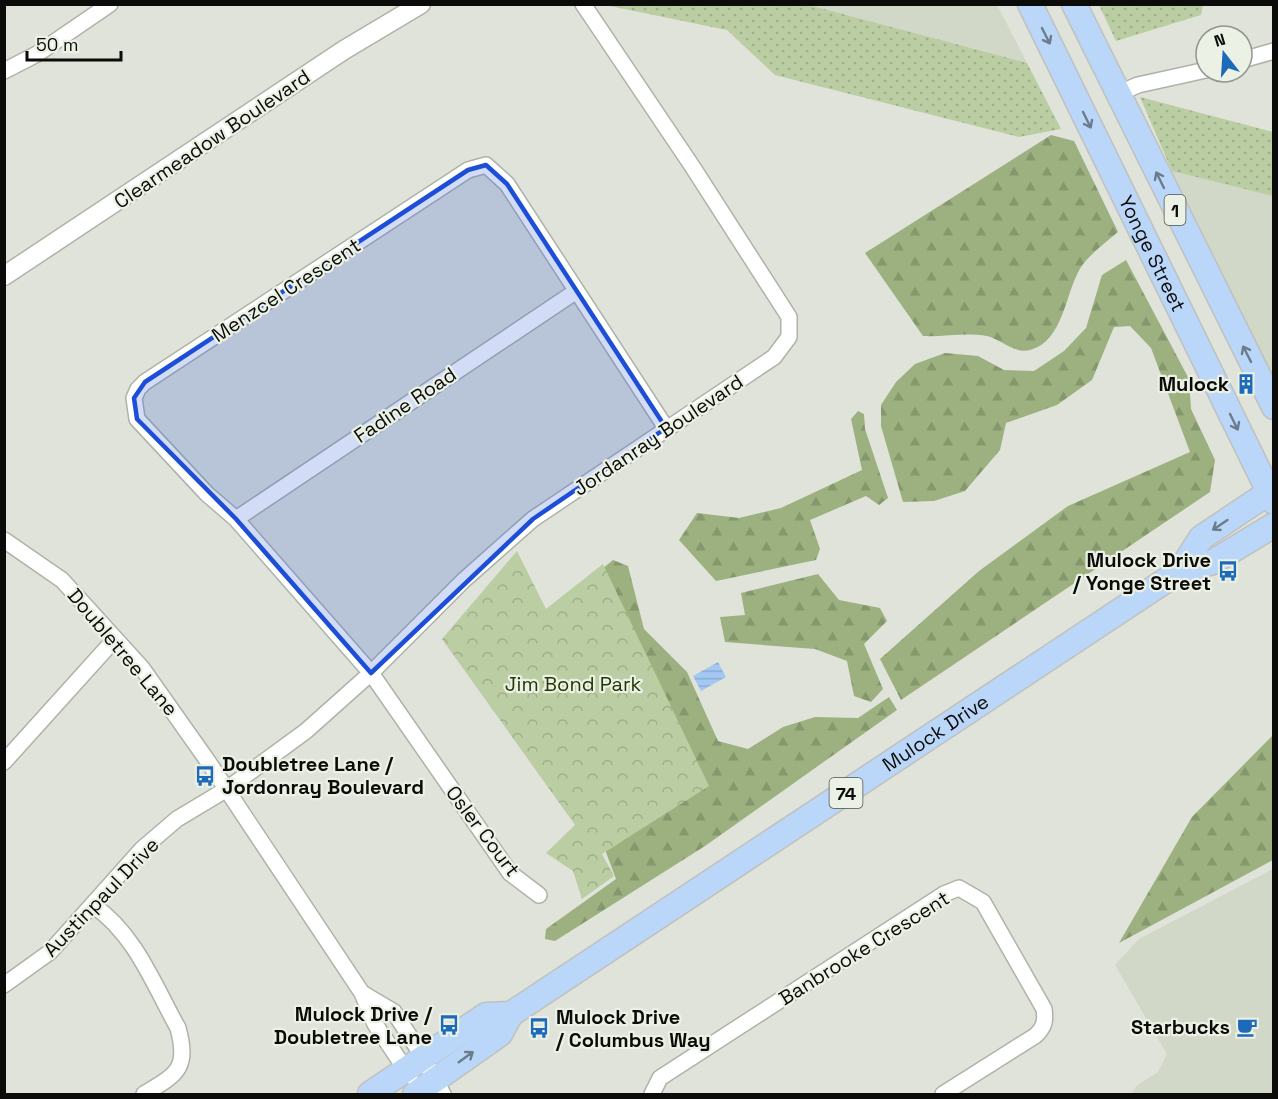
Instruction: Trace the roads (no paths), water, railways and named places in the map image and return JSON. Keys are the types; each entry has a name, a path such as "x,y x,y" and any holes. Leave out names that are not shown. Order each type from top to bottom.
{"main road":[{"name":"Yonge Street","path":"1030,4 1272,494"},
{"name":"Yonge Street","path":"1074,4 1274,407"},
{"name":"Mulock Drive","path":"1180,571 1201,538 1272,494"},
{"name":"Mulock Drive","path":"426,1091 500,1034 511,1014 1180,571 1213,562 1274,525"},
{"name":"Mulock Drive","path":"370,1095 486,1015 511,1014"}],"street":[{"path":"4,71 37,54 110,4"},
{"name":"Clearmeadow Boulevard","path":"4,276 344,50 421,4"},
{"name":"Jordanray Boulevard","path":"227,789 306,731 371,673 464,580 533,519 774,357 789,337 789,317 692,166 583,4"},
{"path":"1254,57 1274,51"},
{"path":"1117,94 1138,85 1194,73"},
{"name":"Menzcel Crescent","path":"371,673 236,519 207,494 137,419 134,398 138,389 145,382 468,170 486,165 507,184 575,292 666,428"},
{"name":"Fadine Road","path":"236,519 575,292"},
{"name":"Doubletree Lane","path":"4,540 62,580 154,684 227,789 362,993 375,1024 414,1063"},
{"path":"4,762 114,640"},
{"name":"Osler Court","path":"371,673 510,873 539,895"},
{"name":"Austinpaul Drive","path":"4,985 50,952 94,906 142,849 177,819 227,789"},
{"name":"Banbrooke Crescent","path":"652,1095 660,1078 944,894 959,888 983,902 1044,1009 1046,1020 1042,1029 1035,1036 943,1095"},
{"path":"94,906 125,933 178,1028 183,1045 184,1056 175,1072 144,1095"},
{"name":"Doubletree Lane","path":"362,993 394,1012 426,1091"},
{"path":"414,1063 426,1091"}],"water":[{"path":"718,662 726,677 701,691 693,676"}],"place":[{"name":"Mulock","path":"1246,384"},
{"name":"Mulock Drive / Yonge Street","path":"1228,571"},
{"name":"Doubletree Lane / Jordonray Boulevard","path":"205,776"},
{"name":"Mulock Drive / Doubletree Lane","path":"449,1025"},
{"name":"Starbucks","path":"1247,1027"},
{"name":"Mulock Drive / Columbus Way","path":"539,1028"}],"park label":[{"name":"Jim Bond Park","path":"573,684"}]}
